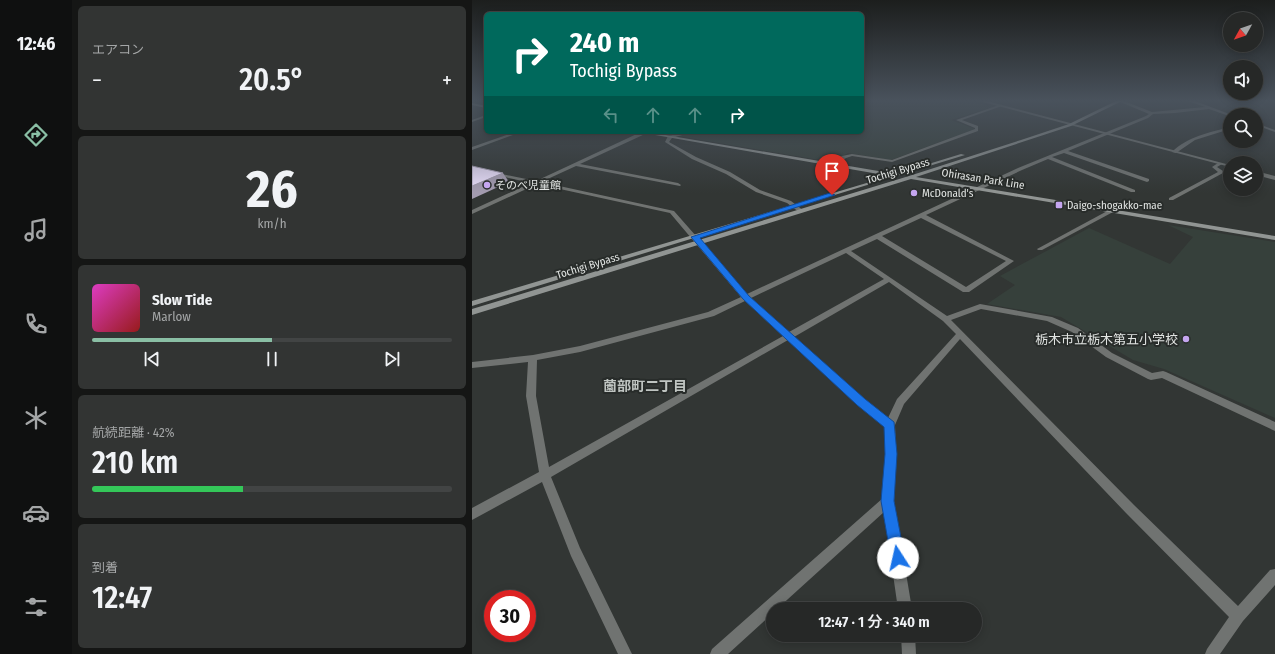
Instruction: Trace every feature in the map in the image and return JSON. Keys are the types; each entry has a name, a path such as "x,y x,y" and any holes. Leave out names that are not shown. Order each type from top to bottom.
{"main road":[{"name":"Tochigi Bypass","path":"472,312 697,240 795,206 1035,132"},
{"name":"Tochigi Bypass","path":"472,304 801,211 911,178 1050,132"},
{"name":"Ohirasan Park Line","path":"654,134 1275,238"}],"street":[{"path":"833,164 852,155 892,162 973,132"},
{"path":"1095,132 1223,165"},
{"path":"472,365 533,358 600,344 711,314 846,250 923,216 976,188 1047,157 1111,132"},
{"path":"1174,152 1181,146 1197,138 1218,132"},
{"path":"472,149 513,134"},
{"path":"472,212 639,134"},
{"path":"683,134 670,137 667,142 694,158 728,173 758,191 795,206 801,211"},
{"path":"1063,151 1147,180"},
{"path":"1047,157 1133,191"},
{"path":"574,164 678,185"},
{"path":"1171,199 1221,172 1214,168 1220,164"},
{"path":"486,172 672,212 746,298 861,402 890,425"},
{"path":"1263,175 1275,178"},
{"path":"1040,249 1111,211"},
{"path":"877,236 966,290 1011,262 923,216"},
{"path":"846,250 946,319 1130,509 1238,616"},
{"path":"472,514 545,475 788,335 889,279"},
{"path":"946,319 980,306 1049,319 1076,330 1109,355 1151,377 1163,374 1275,427"},
{"path":"904,602 888,501 891,454 890,425 900,402 960,334"},
{"path":"533,358 532,396 545,475 575,552 626,654"},
{"path":"717,654 888,501"},
{"path":"1212,654 1238,616 1275,575"},
{"path":"908,642 909,654"}],"shaded area":[{"path":"864,132 968,132 891,160 848,153 832,162 678,136 688,134 864,134"},
{"name":"栃木市立栃木第五小学校","path":"1168,225 1275,242 1275,418 1164,369 1133,360 1061,317 987,304 1015,285 1000,276 1089,228 1170,264 1193,237"}],"building":[{"path":"472,166 503,173 472,186"}],"place":[{"name":"そのべ児童館","path":"487,185"},
{"name":"McDonald's","path":"914,193"},
{"name":"Daigo-shogakko-mae","path":"1059,205"},
{"name":"栃木市立栃木第五小学校","path":"1186,339"}],"district":[{"name":"薗部町二丁目","path":"645,386"}],"route":[{"path":"832,195 695,237 746,298 861,402 890,425 891,454 888,501 898,558"}]}
